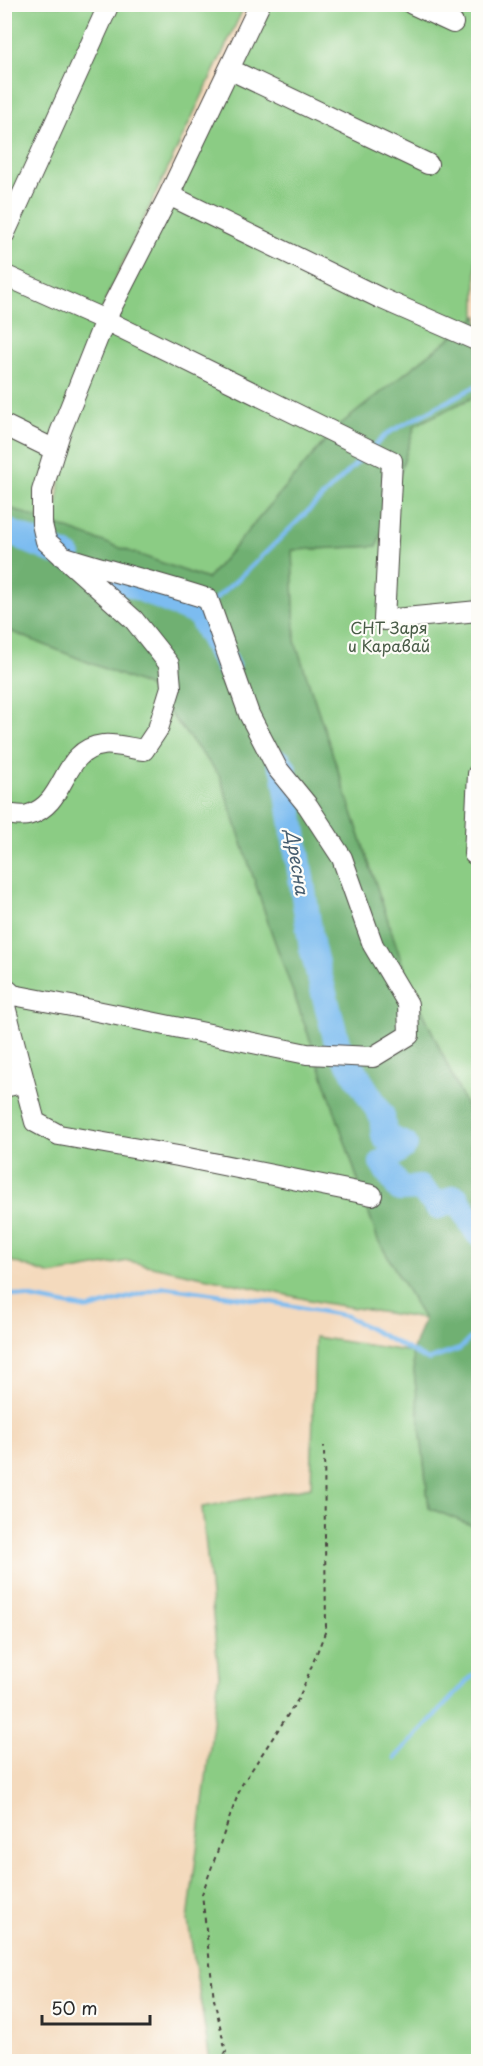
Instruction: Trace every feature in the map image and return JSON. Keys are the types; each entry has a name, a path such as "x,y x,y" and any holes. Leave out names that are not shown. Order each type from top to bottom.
{"lane":[{"path":"4,235 109,4"},
{"path":"4,814 27,815 55,797 73,760 85,751 104,744 144,750 158,729 171,687 170,664 134,620 46,541 42,524 42,490 105,320 169,195 260,4"},
{"path":"412,4 453,23"},
{"path":"229,69 428,164"},
{"path":"169,195 380,298 478,341"},
{"path":"4,275 105,320 392,462 384,620 478,611"},
{"path":"4,425 55,450"},
{"path":"4,987 13,995 307,1054 374,1057 410,1035 408,1004 373,945 342,858 308,806 277,768 249,714 211,606 164,584 111,572 63,556"},
{"path":"474,854 478,774"},
{"path":"4,1002 35,1122 59,1135 178,1156 372,1196"},
{"path":"4,1087 13,1085 21,1069"}],"path":[{"path":"219,2061 226,2052 214,1999 202,1894 241,1786 299,1698 326,1630 324,1446"}],"green space":[{"path":"4,5 245,5 106,299 38,519 5,506"},
{"path":"265,5 475,5 476,317 336,428 207,579 55,526 66,431 106,332"},
{"path":"478,316 478,395 415,425 377,546 292,550 295,641 406,975 478,1132 478,1528 429,1508 412,1352 424,1319 378,1240 220,776 148,686 5,629 4,506 207,579 336,428"},
{"name":"СНТ Заря и Каравай","path":"478,395 478,1132 406,975 295,641 292,550 377,546 415,425"},
{"path":"5,629 148,686 220,776 378,1240 424,1319 324,1303 128,1261 51,1275 5,1259"},
{"path":"315,1337 412,1352 429,1508 478,1528 478,2061 210,2061 188,1921 219,1675 202,1507 311,1487"}],"waterway":[{"path":"375,445 388,433 478,385"},
{"path":"213,601 247,571 367,453"},
{"name":"Дресна","path":"4,530 68,557"},
{"name":"Дресна","path":"112,576 199,614 227,665"},
{"name":"Дресна","path":"280,763 284,769 312,948 338,1046 382,1116 384,1136 405,1145 382,1163 400,1189 420,1188 438,1206 456,1198 478,1233"},
{"path":"4,1293 89,1309 165,1287 266,1301 346,1316 428,1360 460,1349 478,1330"},
{"path":"395,1758 478,1670"}]}
